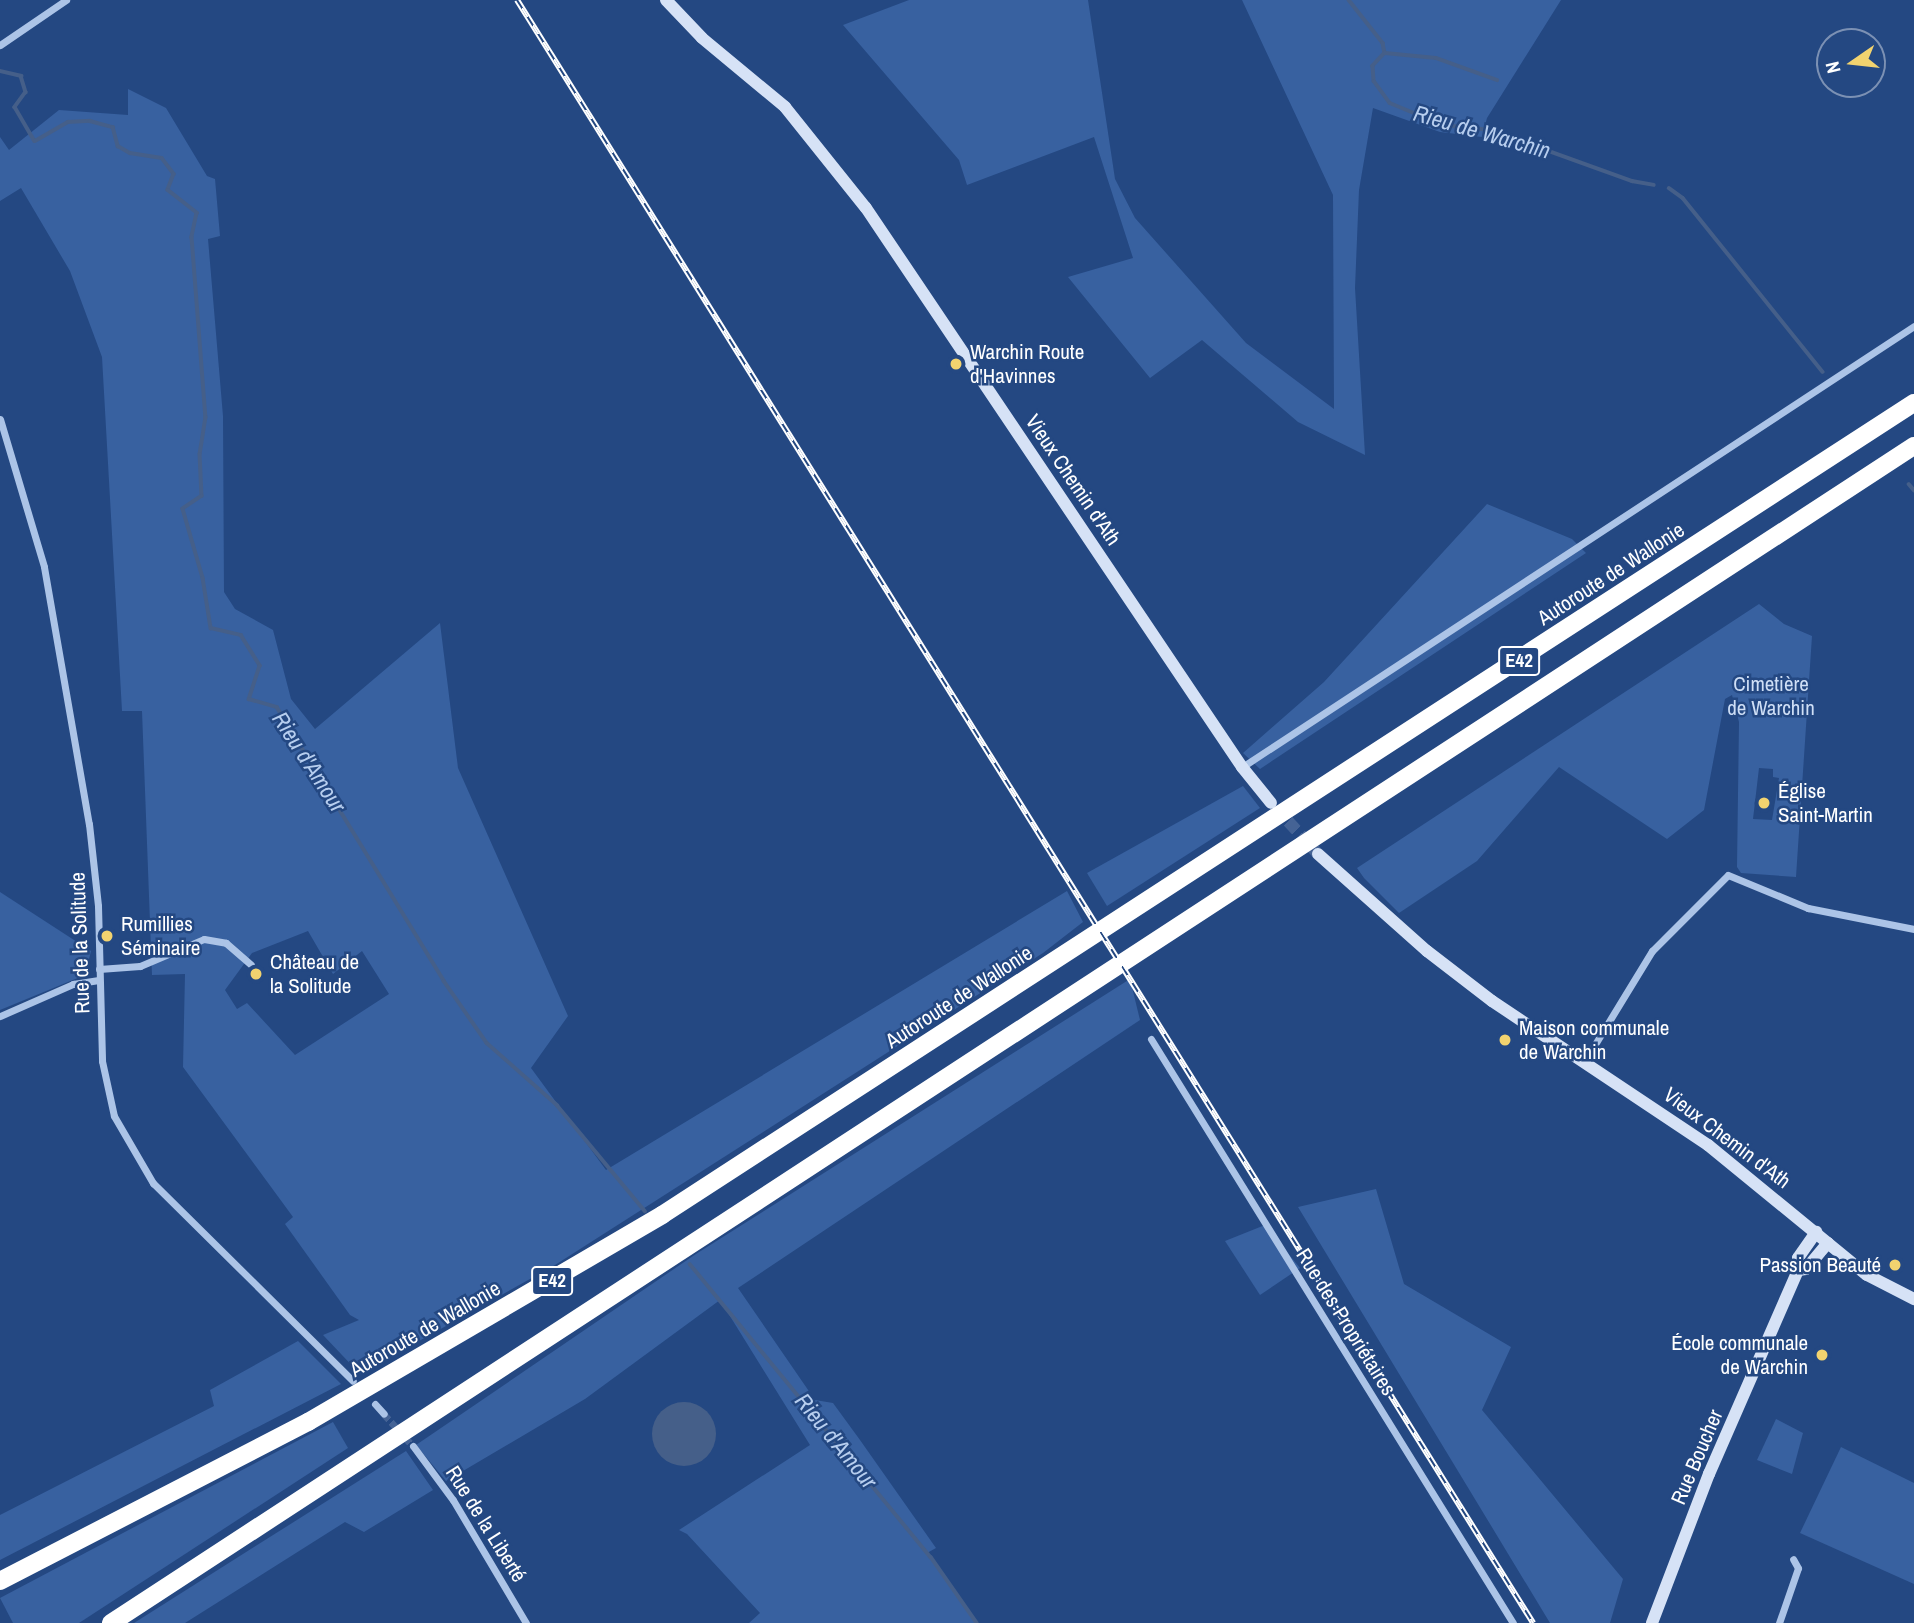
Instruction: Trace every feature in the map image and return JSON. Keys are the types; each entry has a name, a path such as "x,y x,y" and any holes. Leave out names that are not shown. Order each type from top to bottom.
{"highway":[{"name":"Autoroute de Wallonie","path":"0,1581 179,1492 440,1348 662,1215 1084,944 1914,403"},
{"name":"E42","path":"111,1623 1914,446"}],"street":[{"path":"0,45 66,0"},
{"name":"Vieux Chemin d'Ath","path":"666,0 702,38 785,107 866,208 1242,767 1271,803"},
{"path":"1242,767 1914,326"},
{"name":"Rue de la Solitude","path":"0,419 28,506 50,599 93,856 107,1092 123,1137 143,1170 353,1381"},
{"name":"Vieux Chemin d'Ath","path":"1318,854 1437,959 1492,1001 1586,1059 1709,1145 1867,1275 1914,1299"},
{"path":"1586,1059 1652,951 1728,875 1808,908 1914,929"},
{"path":"99,968 140,967 204,939 226,943 251,965"},
{"path":"0,1016 73,984 99,981"},
{"name":"Rue des Propriétaires","path":"1151,1039 1513,1623"},
{"name":"Rue Boucher","path":"1652,1623 1709,1474 1798,1270 1798,1258 1816,1232"},
{"name":"Rue Boucher","path":"1798,1270 1806,1269 1828,1243"},
{"path":"375,1404 384,1414"},
{"name":"Rue de la Liberté","path":"413,1446 453,1500 526,1623"},
{"path":"1779,1623 1798,1568 1793,1559"}],"green space":[{"path":"909,0 1088,0 1115,179 1135,218 1246,343 1334,409 1333,195 1242,0 1561,0 1487,118 1482,137 1440,132 1373,108 1359,190 1355,288 1365,455 1298,422 1202,340 1150,378 1068,277 1133,258 1094,137 967,185 959,160 843,25"},
{"path":"128,89 166,108 207,176 215,179 220,236 208,239 223,416 224,592 235,609 273,630 291,699 315,729 440,623 458,768 568,1016 531,1068 606,1170 1067,891 1083,922 1043,953 555,1265 360,1374 323,1335 359,1320 350,1315 285,1224 293,1217 183,1067 185,974 152,975 142,711 122,711 102,357 70,271 21,188 0,201 0,137 9,150 59,110 128,115","holes":["308,931 333,974 362,951 389,994 295,1055 247,1003 237,1009 225,990 252,953"]},
{"path":"1487,504 1572,539 1586,553 1260,769 1243,753 1324,682"},
{"name":"Cimetière de Warchin","path":"1759,604 1784,624 1812,636 1796,877 1741,873 1737,867 1739,722 1732,695 1725,699 1704,810 1667,839 1559,767 1477,861 1399,913 1357,868","holes":["1759,768 1773,769 1773,777 1779,778 1772,820 1753,819"]},
{"path":"1243,786 1260,808 1107,906 1087,873"},
{"path":"0,892 91,951 85,975 0,1010"},
{"path":"1130,979 1140,1020 738,1288 815,1400 833,1403 860,1440 936,1548 927,1553 978,1623 749,1623 760,1613 687,1534 679,1530 810,1445 720,1300 585,1399 446,1481 416,1445 696,1254"},
{"path":"1376,1189 1404,1284 1511,1347 1482,1410 1623,1579 1610,1623 1550,1623 1298,1207"},
{"path":"1265,1225 1300,1268 1260,1295 1225,1241"},
{"path":"298,1341 341,1384 0,1560 0,1515 214,1406 210,1390"},
{"path":"1776,1419 1803,1433 1792,1474 1757,1460"},
{"path":"333,1422 348,1448 79,1623 13,1623 0,1598"},
{"path":"1841,1447 1914,1483 1914,1584 1800,1533"},
{"path":"406,1451 433,1490 364,1532 345,1522 185,1623 134,1623"}],"shaded area":[{"path":"678,1402 690,1402 707,1411 714,1422 714,1446 707,1457 690,1466 678,1466 666,1461 657,1452 652,1440 652,1428 657,1416 666,1407"}],"waterway":[{"name":"Rieu de Warchin","path":"1349,0 1383,43 1385,53 1373,66 1374,81 1390,103 1443,125 1491,130 1632,181 1654,185"},
{"path":"1385,53 1436,58 1497,80"},
{"name":"Rieu d'Amour","path":"0,71 21,76 26,92 15,107 35,141 68,122 90,121 113,127 118,146 130,153 162,158 174,174 168,190 197,213 192,237 206,417 200,454 202,496 183,509 203,578 211,628 241,635 260,666 249,699 277,707 444,981 487,1043 557,1105 645,1211"},
{"name":"Rieu de Warchin","path":"1669,188 1683,198 1823,372"},
{"name":"Rieu de Warchin","path":"1909,484 1914,490"},
{"name":"Rieu d'Amour","path":"690,1264 931,1557 977,1623"}],"tunnel":[{"path":"1276,808 1318,854"},
{"path":"384,1414 413,1446"}],"railway":[{"path":"517,0 1533,1623"}],"place":[{"name":"Warchin Route d'Havinnes","path":"956,364"},
{"name":"Église Saint-Martin","path":"1764,803"},
{"name":"Rumillies Séminaire","path":"107,936"},
{"name":"Château de la Solitude","path":"256,974"},
{"name":"Maison communale de Warchin","path":"1505,1040"},
{"name":"Passion Beauté","path":"1895,1265"},
{"name":"École communale de Warchin","path":"1822,1355"}]}
